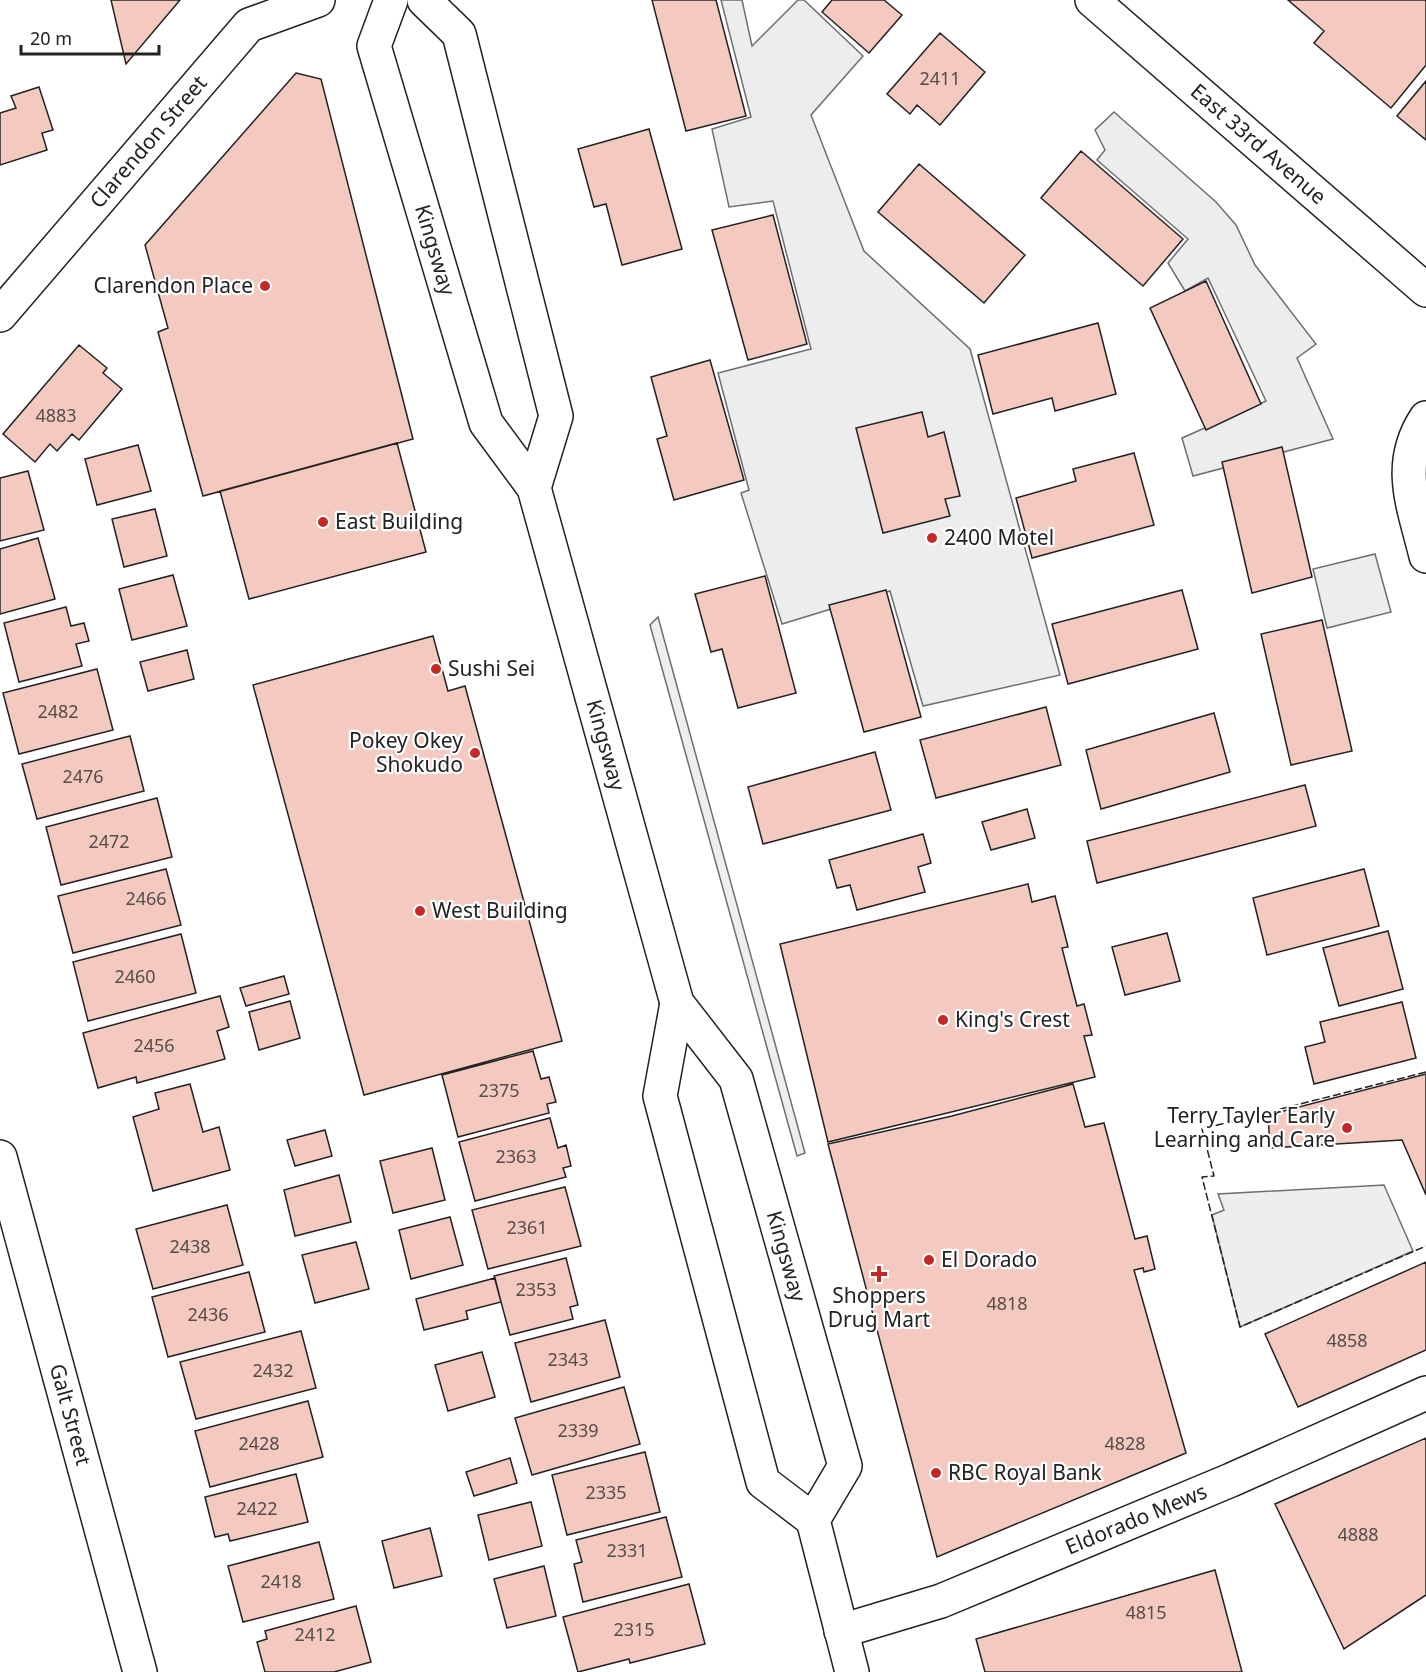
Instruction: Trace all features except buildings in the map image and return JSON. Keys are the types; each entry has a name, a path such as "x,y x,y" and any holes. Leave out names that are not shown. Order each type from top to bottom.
{"main road":[{"name":"Clarendon Street","path":"0,315 249,26 318,0"},
{"name":"Kingsway","path":"391,0 374,46 486,423 534,488 677,1003 736,1079 844,1466 813,1520 763,1482 660,1096 677,1003"},
{"path":"424,0 459,34 556,416 534,488"},
{"name":"East 33rd Avenue","path":"1092,0 1426,290"},
{"path":"1426,417 1415,434 1408,466 1410,486 1426,556"},
{"name":"Galt Street","path":"0,1157 140,1672"},
{"name":"Eldorado Mews","path":"841,1631 941,1601 1231,1480 1426,1393"},
{"path":"813,1520 852,1672"}],"shaded area":[{"path":"721,0 742,0 752,46 798,0 804,0 863,56 811,115 864,251 970,349 1060,675 923,706 890,591 782,624 741,493 749,490 718,373 811,349 773,201 729,207 712,129 751,117"},
{"path":"1114,112 1216,202 1236,225 1255,265 1316,344 1297,358 1333,439 1193,476 1182,438 1266,401 1208,278 1185,291 1168,263 1188,239 1097,160 1105,150 1095,130"},
{"path":"1375,554 1391,612 1327,628 1313,569"},
{"path":"658,617 805,1153 797,1156 650,625"},
{"path":"1384,1185 1413,1251 1240,1327 1212,1215 1224,1210 1218,1194"}],"fence":[{"path":"1426,1072 1202,1129 1214,1176 1202,1177 1240,1327 1426,1246"}],"place":[{"name":"Clarendon Place","path":"265,286"},
{"name":"East Building","path":"323,522"},
{"name":"2400 Motel","path":"932,538"},
{"name":"Sushi Sei","path":"436,669"},
{"name":"Pokey Okey Shokudo","path":"475,753"},
{"name":"West Building","path":"420,911"},
{"name":"King's Crest","path":"943,1020"},
{"name":"Terry Tayler Early Learning and Care","path":"1347,1128"},
{"name":"El Dorado","path":"929,1260"},
{"name":"Shoppers Drug Mart","path":"879,1274"},
{"name":"RBC Royal Bank","path":"936,1473"}]}
